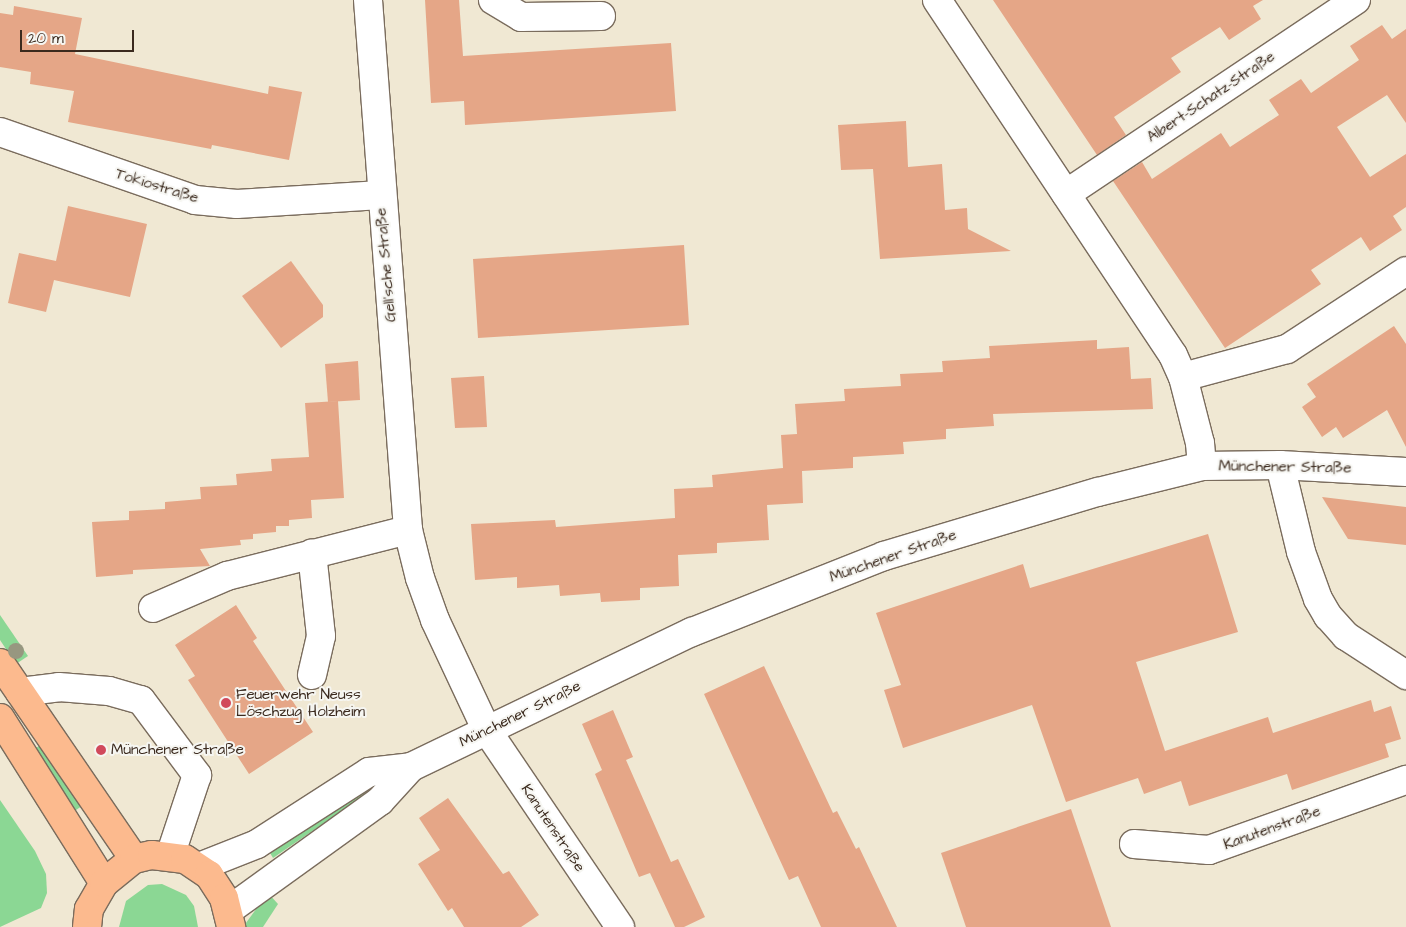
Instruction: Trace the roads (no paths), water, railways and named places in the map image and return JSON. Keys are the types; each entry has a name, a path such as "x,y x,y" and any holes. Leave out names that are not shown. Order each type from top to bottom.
{"main road":[{"path":"0,663 134,859"},
{"path":"0,718 104,883"},
{"path":"87,927 89,909 104,883 134,859 152,855 170,856 199,867 218,886 230,919"}],"street":[{"name":"Gell'sche Straße","path":"368,0 381,195 408,530 420,578 435,620 486,729"},
{"path":"492,0 520,16 601,16"},
{"path":"937,0 1174,355 1183,377 1200,443 1202,466"},
{"name":"Albert-Schatz-Straße","path":"1066,194 1356,0"},
{"name":"Tokiostraße","path":"0,132 196,200 237,204 381,195"},
{"path":"1183,377 1287,349 1406,271"},
{"path":"1280,465 1302,552 1312,583 1328,616 1346,636 1406,676"},
{"name":"Münchener Straße","path":"199,867 257,844 368,772 411,767 486,729 692,632 884,556 1098,492 1202,466 1280,465 1406,472"},
{"path":"153,608 228,576 408,530"},
{"path":"312,553 321,636 312,675"},
{"path":"20,692 59,686 109,691 142,700 197,775 170,856"},
{"name":"Kanutenstraße","path":"486,729 620,927"},
{"name":"Münchener Straße","path":"230,919 380,801 411,767"},
{"name":"Kanutenstraße","path":"1134,844 1210,850 1406,780"}],"place":[{"name":"Feuerwehr Neuss Löschzug Holzheim","path":"226,703"},
{"name":"Münchener Straße","path":"101,750"}]}
